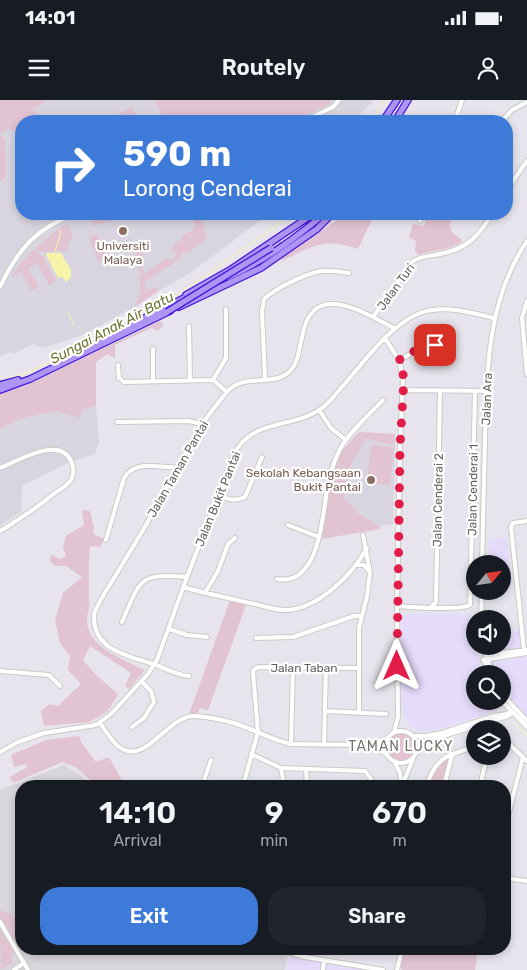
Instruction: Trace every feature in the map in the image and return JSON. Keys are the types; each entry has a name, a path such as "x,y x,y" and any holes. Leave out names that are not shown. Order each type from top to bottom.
{"highway":[{"path":"387,115 396,100"},
{"path":"390,115 396,100"},
{"path":"399,115 408,100"},
{"path":"166,309 230,270 304,220"},
{"path":"281,241 311,220"},
{"path":"0,385 27,378 237,273 297,235 316,220"},
{"path":"166,309 261,268 326,220"},
{"path":"0,390 45,372 166,309 271,248"}],"street":[{"path":"316,115 333,107 340,100"},
{"path":"456,115 462,100"},
{"path":"507,115 512,110 527,102"},
{"path":"513,181 527,161"},
{"path":"0,287 17,255 32,238 46,227 62,220"},
{"name":"Jalan Turi","path":"373,317 413,261 423,257 452,252 479,235 488,220"},
{"name":"Jalan Ara","path":"482,555 487,392 494,318 506,281 527,241"},
{"path":"265,379 262,312 264,300 274,292 312,274 322,271 349,273"},
{"path":"527,301 522,318 527,374"},
{"name":"Jalan Taman Pantai","path":"189,676 174,673 155,664 127,657 107,646 95,628 94,614 155,510 202,424 227,392 238,383 247,380 276,378 286,375 293,369 307,323 319,307 328,304 342,305 373,317 395,329"},
{"path":"213,380 226,358 226,309"},
{"name":"Jalan Bukit Pantai","path":"0,752 18,742 44,732 91,727 100,723 142,682 155,664 218,495 238,448 247,437 261,430 306,417 324,407 385,338 416,315 431,310 456,310 494,318"},
{"path":"189,326 190,380"},
{"path":"370,745 387,739 394,732 398,717 397,606 403,373 399,360 385,338"},
{"path":"399,360 426,346 443,345"},
{"path":"153,349 153,380"},
{"path":"118,365 121,381 213,380 227,392"},
{"path":"403,390 487,392"},
{"name":"Jalan Cenderai 2","path":"431,607 436,602 440,390"},
{"name":"Jalan Cenderai 1","path":"397,606 462,607 470,605 475,391"},
{"path":"277,579 293,578 302,574 309,565 319,537 329,479 340,449 383,400"},
{"path":"319,410 331,428 346,440"},
{"path":"117,422 189,420 202,424"},
{"path":"0,468 54,448 65,452 69,457 73,472 67,484 0,532"},
{"path":"218,495 231,500 240,500 245,497 262,457"},
{"path":"106,540 124,478 128,472 139,466 178,468"},
{"path":"486,658 526,651 512,527 513,524 527,521"},
{"path":"288,525 319,537"},
{"path":"359,712 359,628 367,596 370,573 367,548 363,535"},
{"path":"205,593 218,571 228,544 235,538"},
{"path":"183,587 283,610 301,608 332,589 355,565 367,548"},
{"path":"355,565 364,565 370,573"},
{"path":"122,622 136,589 142,583 158,575 187,577"},
{"path":"256,638 292,637 354,616 362,616"},
{"path":"168,629 187,635 207,636"},
{"path":"486,655 487,665"},
{"path":"486,658 489,665"},
{"name":"Jalan Taban","path":"258,732 254,669 259,667 359,668"},
{"path":"291,744 293,668"},
{"path":"324,744 326,668"},
{"path":"0,671 49,675 60,686"},
{"path":"132,727 144,718 154,702 151,690 142,682"},
{"path":"511,703 526,719"},
{"path":"494,716 502,710"},
{"path":"326,711 386,714"},
{"path":"413,736 432,735 511,712 526,719"},
{"path":"511,712 527,727"},
{"path":"404,780 417,751 422,745 430,740 508,716 511,712"},
{"path":"100,723 117,745 124,750 130,751 137,751 148,746 171,726 180,720 192,716 236,724 291,744 370,745 378,748 394,761 401,780"},
{"path":"398,717 404,731"},
{"path":"394,732 404,731 413,736 417,743 417,751"},
{"path":"244,780 258,732"},
{"path":"387,739 385,747 388,755"},
{"path":"511,746 525,759 511,807"},
{"path":"429,780 435,765 443,758 466,750"},
{"path":"251,754 281,768 365,771 371,780"},
{"path":"446,780 452,755"},
{"path":"394,761 404,762 414,757"},
{"path":"204,780 211,760"},
{"path":"481,780 485,765"},
{"path":"281,768 283,780"},
{"path":"306,769 307,780"},
{"path":"511,879 527,880"},
{"path":"0,922 15,947"},
{"path":"20,955 28,970"},
{"path":"298,955 383,970"},
{"path":"397,970 401,955"},
{"path":"323,970 324,961"},
{"path":"14,970 24,964"}],"shaded area":[{"name":"Universiti Malaya","path":"0,100 374,100 359,115 15,115 15,220 261,220 190,273 134,308 80,336 43,348 33,344 14,354 11,352 0,356"},
{"path":"0,100 48,100 32,109 36,115 15,115 15,132 8,129 0,133"},
{"path":"154,100 332,100 329,104 306,115 162,115"},
{"path":"132,107 137,115 118,115"},
{"path":"0,133 5,142 6,177 0,182"},
{"path":"92,220 111,220 94,226"},
{"path":"193,220 201,220 206,239 189,252 182,252 182,258 144,282 148,291 155,287 158,291 133,308 139,297 140,286 138,278 141,276 133,253 140,251 143,254 140,265 145,273 166,258 174,259 178,252 171,251 171,249 176,242 181,241 184,234 192,231 195,226"},
{"path":"337,220 372,220 358,249 336,244 318,245 282,261 282,258"},
{"path":"426,220 452,220 449,224 452,232 463,241 452,247 418,255 415,250 416,241 409,237 413,224 424,226"},
{"path":"67,224 73,234 66,251 38,252 36,248"},
{"path":"97,234 106,257 98,261 89,237"},
{"path":"34,249 42,256 56,280 50,286 37,263 28,268 39,287 31,291 21,272 11,277 18,266"},
{"path":"47,253 61,253 71,270 71,277 66,282 62,277 58,278 46,255"},
{"path":"160,321 164,324 158,331 151,328 115,345 115,358 107,354 96,362 96,406 81,410 81,418 55,411 20,419 0,429 0,394 25,386"},
{"path":"96,406 99,442 95,454 68,463 22,486 21,512 0,525 0,429 20,419 55,411 81,417 81,410"},
{"path":"359,432 395,434 395,445 366,439 352,462 344,498 359,514 379,526 380,529 322,539 330,482 341,452"},
{"name":"Sekolah Kebangsaan Bukit Pantai","path":"366,439 395,445 393,524 379,526 359,514 344,499 352,462"},
{"path":"371,445 394,447 390,485 367,483"},
{"path":"82,510 90,511 94,528 93,534 104,539 100,547 90,546 87,620 89,630 93,638 108,652 145,670 129,689 125,686 131,673 90,646 83,660 96,675 118,694 108,711 89,722 44,726 41,711 50,704 58,706 81,684 68,670 70,656 60,643 55,620 63,593 82,577 66,566 55,566 49,560 52,555 59,559 66,556 63,547 66,536 84,525"},
{"path":"507,537 509,555 488,555 489,539"},
{"path":"230,600 247,602 208,710 200,708 197,714 189,714"},
{"path":"400,614 466,614 466,655 478,655 481,665 466,665 466,710 496,711 430,732 418,731 410,726 403,716 400,681"},
{"path":"520,630 523,655 527,655 527,718 511,701 511,665 492,665 490,655 511,655 511,631"},
{"path":"401,733 411,737 415,747 411,757 401,761 391,757 387,747 391,737"},
{"path":"79,736 81,742 96,762 109,757 122,780 90,780 75,767 62,762 20,780 15,780 13,783 10,777 27,767 25,764 14,767 11,755 46,740"},
{"path":"451,755 444,780 431,780 437,765"},
{"path":"64,765 86,780 26,780"},
{"path":"15,784 15,955 288,955 285,970 0,970 0,790"},
{"path":"0,910 15,917 15,941 0,917"},
{"path":"0,927 15,952 12,954 12,963 1,970"},
{"path":"289,955 304,959 376,970 287,970"},
{"path":"402,955 477,955 475,970 401,969"}],"waterway":[{"name":"Sungai Anak Air Batu","path":"375,115 385,100"},
{"name":"Sungai Anak Air Batu","path":"0,381 31,371 164,303 284,220"},
{"path":"54,253 60,236 60,230"},
{"path":"68,312 74,325"},
{"path":"81,337 84,343"},
{"path":"514,723 527,735"}],"tunnel":[{"path":"271,248 281,241"}],"place":[{"name":"Universiti Malaya","path":"123,231"},
{"name":"Sekolah Kebangsaan Bukit Pantai","path":"371,480"}],"district":[{"name":"TAMAN LUCKY","path":"401,746"}],"route":[{"path":"397,666 400,447 404,378 399,360 418,349 435,345"}]}
